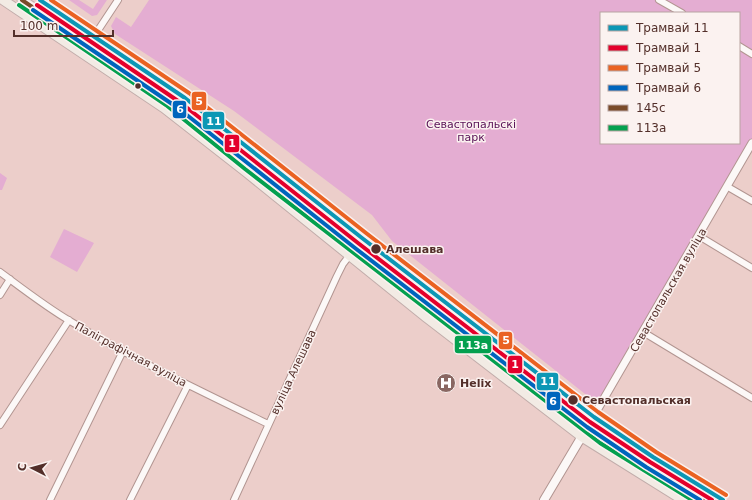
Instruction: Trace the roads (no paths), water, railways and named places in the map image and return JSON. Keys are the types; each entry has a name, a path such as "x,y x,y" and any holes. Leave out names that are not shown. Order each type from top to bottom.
{"main road":[{"path":"3,0 164,108 427,318 582,436 683,500"},
{"path":"22,0 170,100 249,164 604,438 703,500"},
{"path":"83,53 89,44"},
{"name":"Севастопальская вуліца","path":"544,500 588,426"}],"street":[{"path":"89,44 118,0"},
{"path":"659,0 680,12"},
{"path":"740,47 752,54"},
{"name":"Севастопальская вуліца","path":"588,426 728,187 752,143"},
{"path":"728,187 752,201"},
{"path":"699,236 752,268"},
{"name":"вуліца Алешава","path":"234,500 337,276 356,246"},
{"name":"Паліграфічная вуліца","path":"0,272 69,320 123,351 268,424"},
{"path":"0,295 10,279"},
{"path":"0,425 69,320"},
{"path":"643,332 752,398"},
{"path":"50,500 123,351"},
{"path":"130,500 188,385"}],"tram line":[{"name":"11","path":"40,0 185,98 362,238 594,417 653,457 723,500"},
{"name":"5","path":"51,0 189,93 366,233 598,412 656,452 726,495"},
{"name":"1","path":"37,5 181,103 358,243 590,422 650,462 712,500"},
{"name":"6","path":"33,10 178,108 355,248 587,427 646,467 700,500"}],"place":[{"name":"Алешава","path":"376,249"},
{"name":"Helix","path":"446,383"},
{"name":"Севастопальская","path":"573,400"}],"park label":[{"name":"Севастопальскі парк","path":"471,130"}]}
